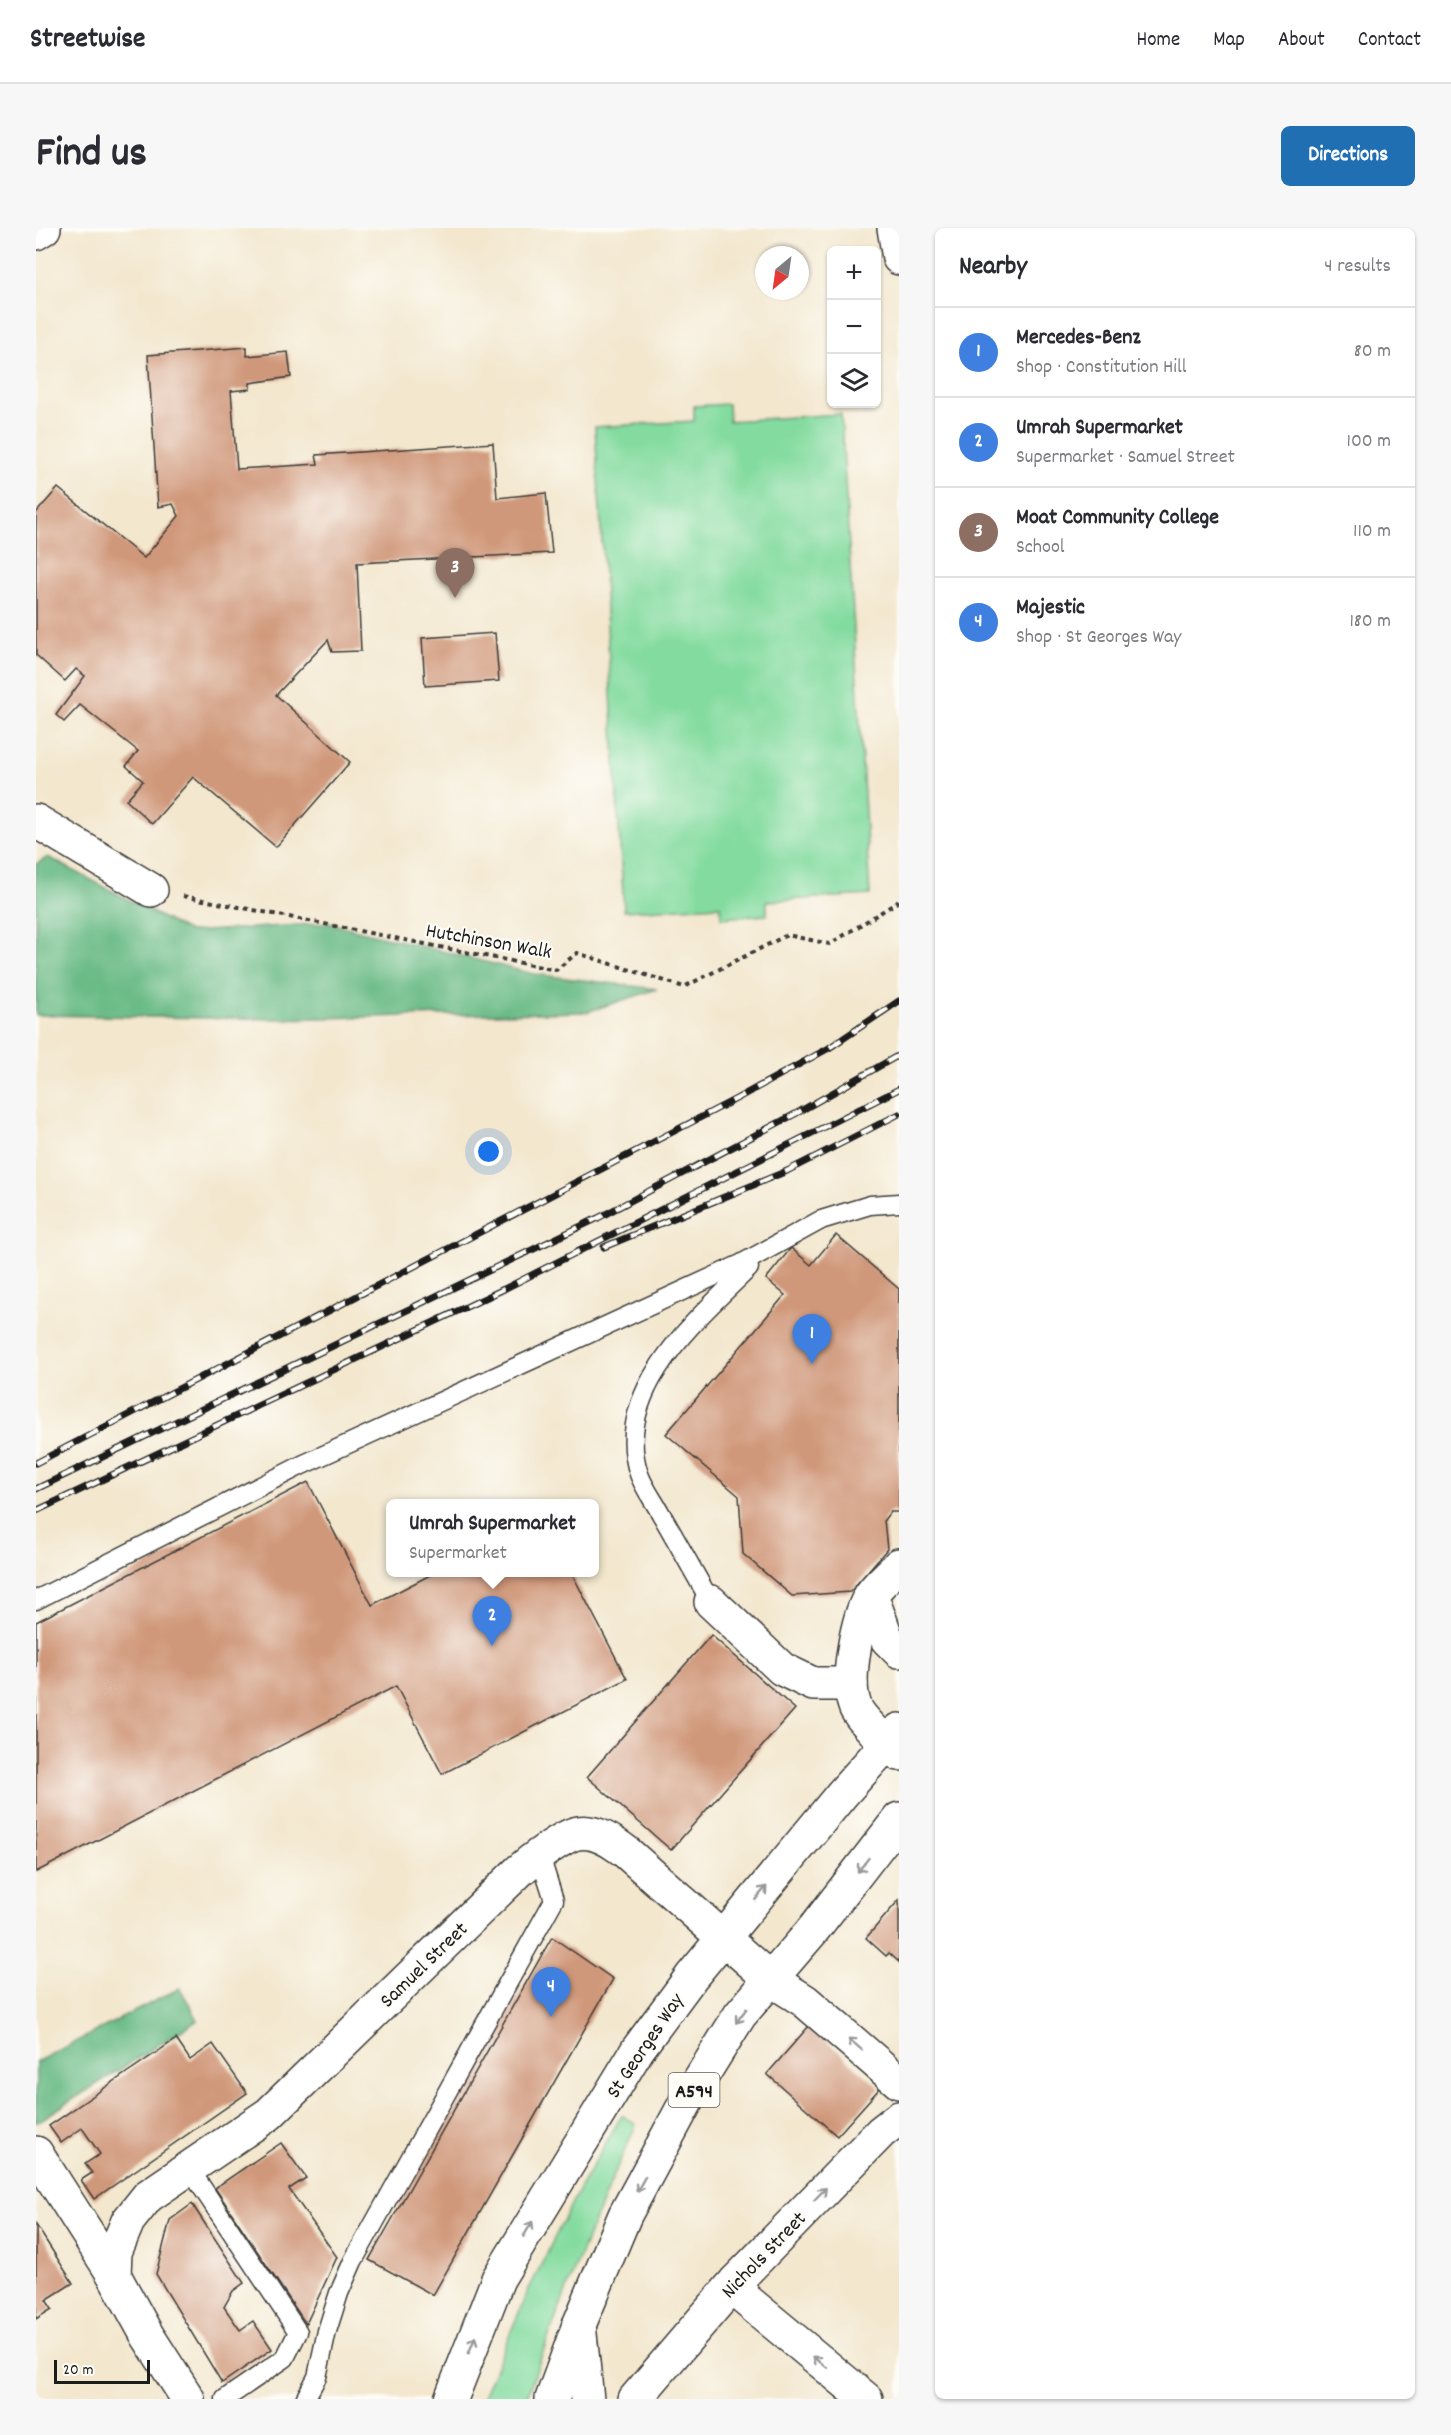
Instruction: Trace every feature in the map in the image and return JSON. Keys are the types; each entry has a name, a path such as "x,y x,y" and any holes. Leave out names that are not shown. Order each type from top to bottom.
{"street":[{"path":"36,233 44,228"},
{"path":"894,228 899,258"},
{"path":"36,821 151,890"},
{"path":"895,1743 855,1707 851,1684 857,1629 871,1595 899,1565"},
{"path":"871,1595 887,1639 899,1651"},
{"path":"711,1602 782,1669 813,1684 851,1684"},
{"name":"St Georges Way","path":"451,2399 504,2269 638,2049 683,1987 842,1794 895,1743"},
{"name":"A594","path":"552,2399 579,2325 625,2215 687,2100 741,2016 813,1930 899,1819"},
{"name":"Samuel Street","path":"114,2275 115,2252 128,2221 148,2196 269,2114 540,1853 578,1833 606,1838 626,1852 770,1979 805,2001 899,2082"},
{"name":"Nichols Street","path":"635,2399 736,2281 881,2132 899,2118"},
{"path":"36,2153 114,2275 147,2335 188,2399"},
{"path":"736,2281 745,2300 866,2399"},
{"path":"579,2325 587,2399"}],"lane":[{"path":"36,1600 302,1465 741,1264 821,1220 870,1205 899,1203"},
{"path":"711,1602 639,1474 633,1448 635,1421 645,1391 682,1333 749,1268 741,1264"},
{"path":"305,2399 317,2377 327,2331 339,2293 353,2261 554,1900 540,1853"},
{"path":"189,2168 298,2332 285,2358 225,2399"}],"path":[{"name":"Hutchinson Walk","path":"151,890 556,970 577,953 684,987 787,935 830,944 899,899"}],"green space":[{"path":"728,404 729,421 841,414 870,895 767,901 767,915 721,918 720,906 624,911 595,427 694,421 694,406"},
{"path":"48,857 189,932 329,923 534,974 657,989 587,1012 279,1019 36,1015 36,864"},
{"path":"180,1988 198,2020 36,2123 36,2062"},
{"path":"622,2115 636,2125 578,2261 526,2399 482,2399 529,2289 580,2187"}],"building":[{"path":"247,347 247,356 288,352 291,377 250,383 250,389 231,391 237,469 318,464 316,455 493,443 497,498 546,493 552,553 357,563 361,651 332,652 328,640 276,695 350,762 276,847 193,777 152,824 126,800 143,781 126,766 138,751 80,705 64,722 56,715 85,676 76,669 65,681 36,655 36,513 58,488 144,558 179,516 173,504 158,507 148,355"},
{"path":"495,633 499,681 425,686 422,638"},
{"path":"836,1235 899,1289 899,1512 890,1512 884,1520 887,1549 850,1592 792,1596 743,1554 739,1496 666,1434 785,1295 766,1279 791,1248 811,1265"},
{"path":"308,1482 372,1605 426,1577 574,1577 627,1679 442,1774 396,1686 36,1872 36,1622"},
{"path":"711,1635 795,1709 671,1850 587,1777"},
{"path":"899,1900 899,1962 889,1953 886,1956 866,1938"},
{"path":"552,1937 613,1979 433,2295 369,2260"},
{"path":"809,2026 880,2088 837,2136 767,2074"},
{"path":"176,2039 190,2060 213,2044 247,2093 94,2199 81,2180 92,2173 85,2164 100,2154 82,2128 61,2143 49,2126"},
{"path":"281,2143 306,2178 289,2189 337,2257 306,2324 215,2188"},
{"path":"192,2204 244,2283 233,2291 224,2307 240,2330 253,2321 272,2349 222,2383 156,2274 170,2220"},
{"path":"36,2225 73,2283 46,2300 52,2309 36,2319"}],"railway":[{"path":"36,1463 736,1099 829,1048 899,1001"},
{"path":"36,1489 598,1218 797,1113 899,1055"},
{"path":"36,1511 504,1289 899,1089"},
{"path":"604,1247 787,1171 899,1114"}],"place":[{"name":"Moat Community College","path":"455,598"},
{"name":"Mercedes-Benz","path":"812,1364"},
{"name":"Umrah Supermarket","path":"492,1646"},
{"name":"Majestic","path":"551,2017"}]}
